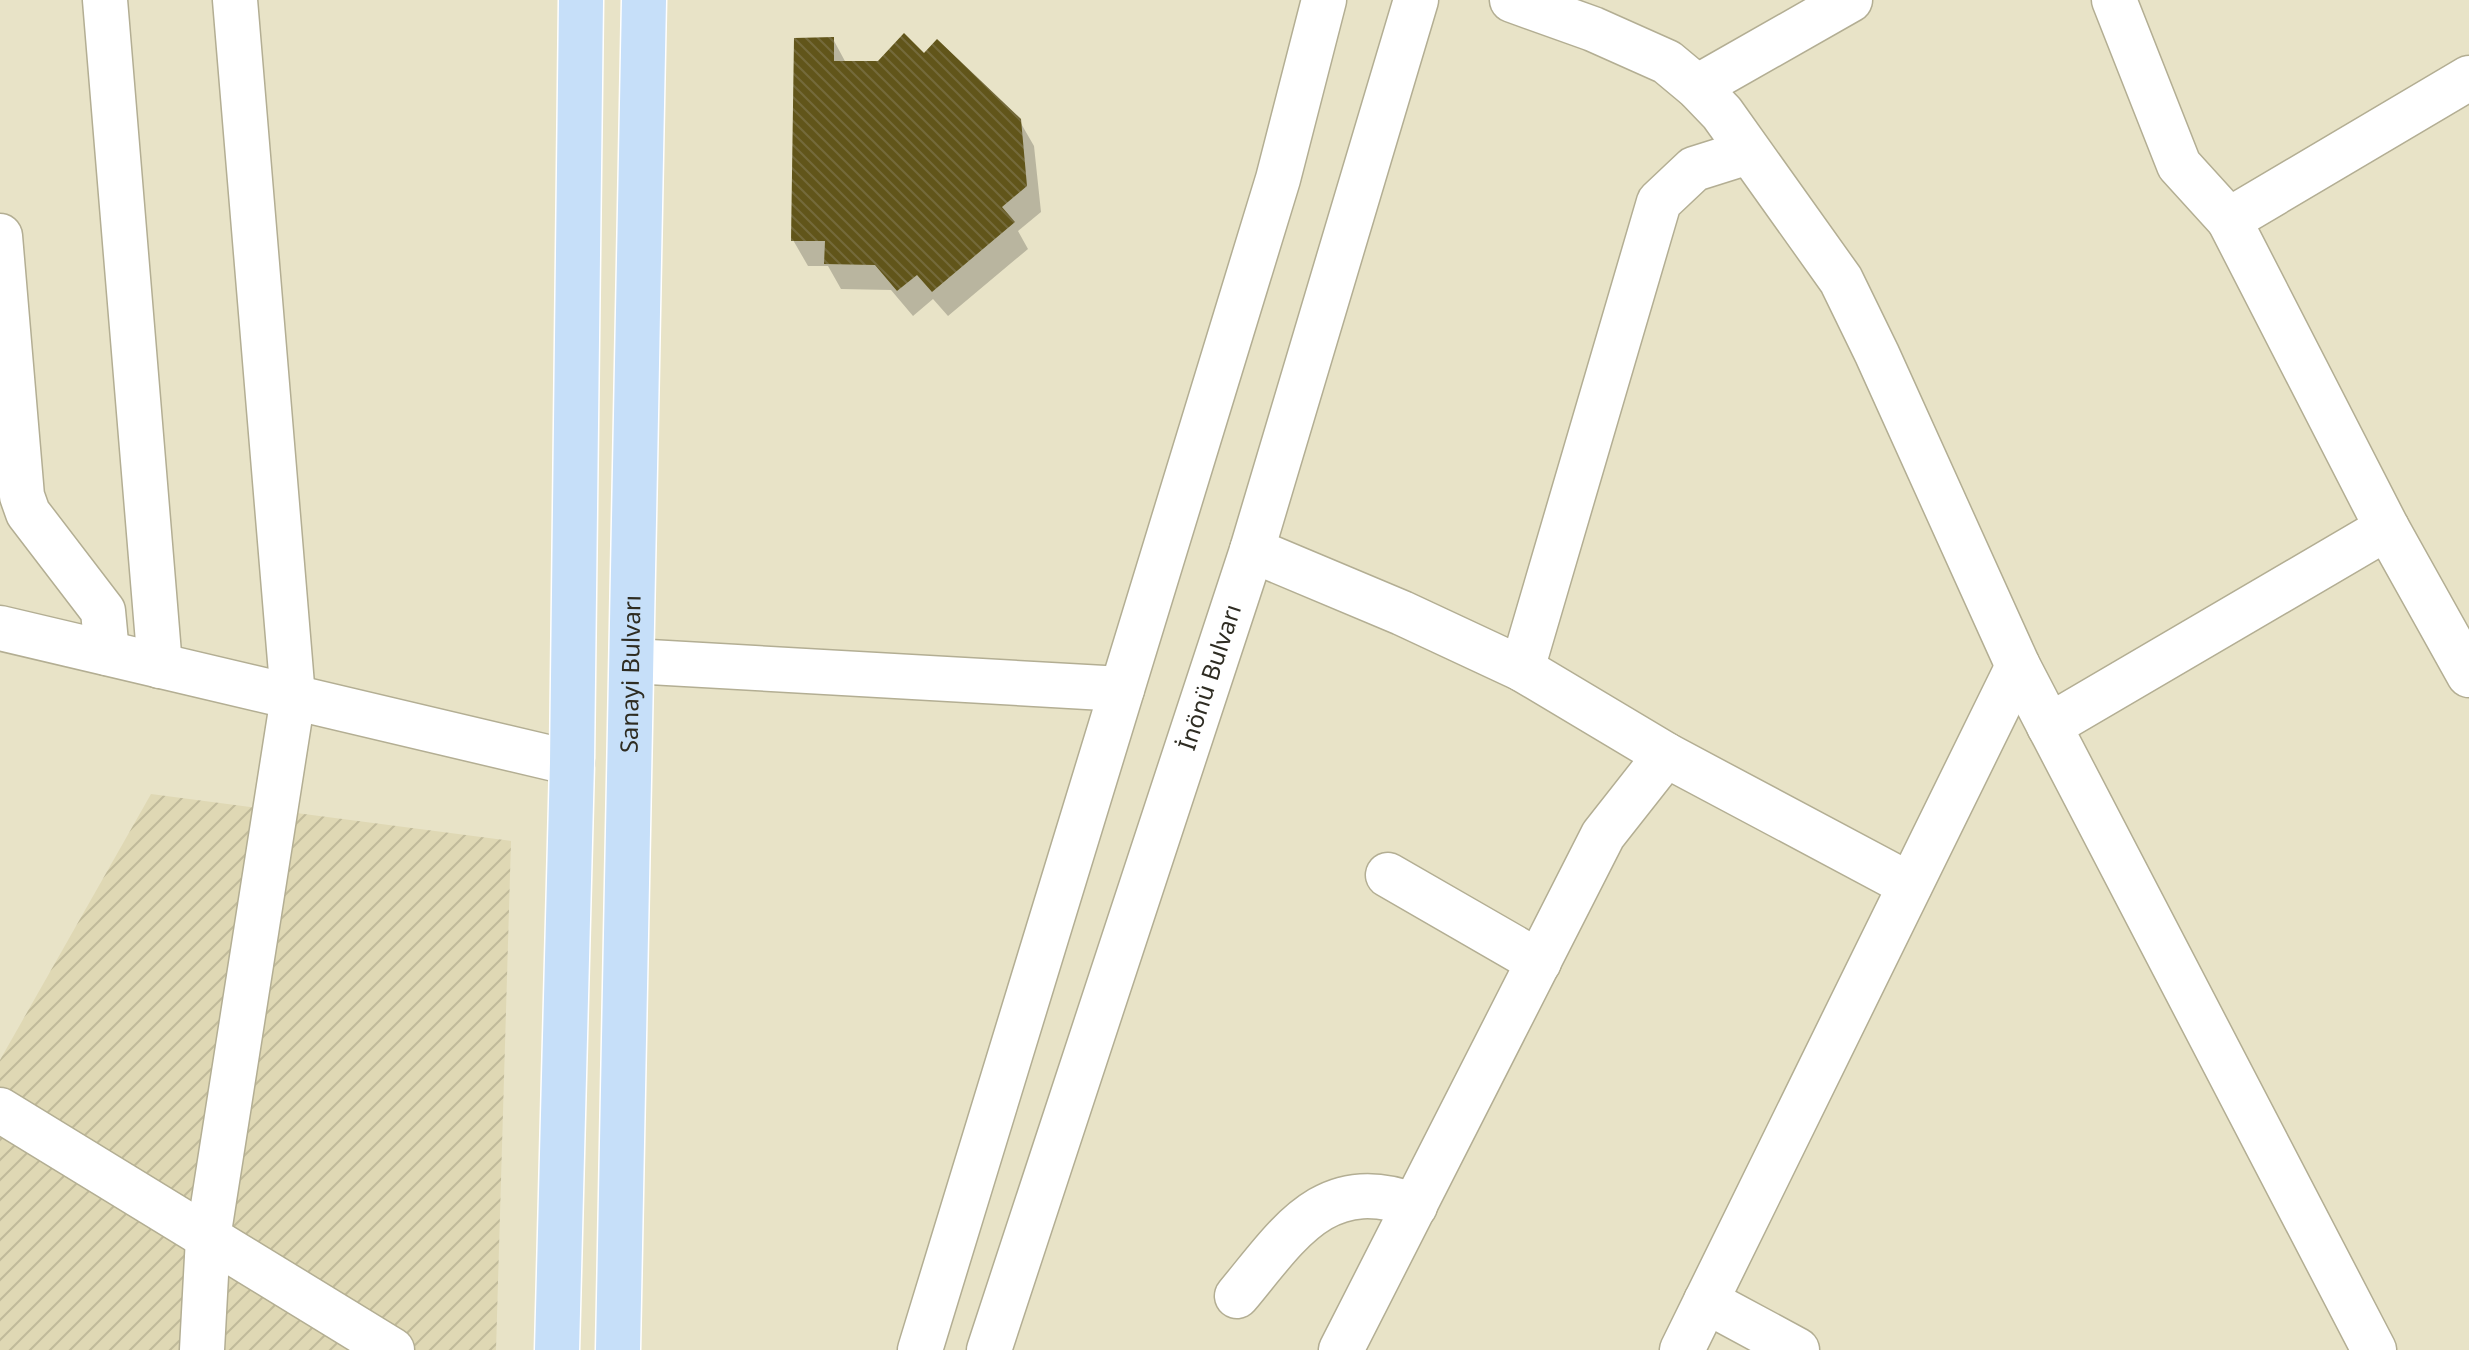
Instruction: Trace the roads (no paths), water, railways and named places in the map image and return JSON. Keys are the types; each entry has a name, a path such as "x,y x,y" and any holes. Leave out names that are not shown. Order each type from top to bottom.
{"main road":[{"path":"557,1350 572,763 581,0"},
{"name":"Sanayi Bulvarı","path":"618,1350 644,0"}],"street":[{"path":"105,0 160,666"},
{"path":"202,1350 208,1238 293,697 235,0"},
{"path":"920,1350 1278,179 1324,0"},
{"name":"İnönü Bulvarı","path":"989,1350 1252,550 1416,0"},
{"path":"1512,0 1593,29 1667,62 1697,87 1722,113 1841,280 2018,666 2371,1348"},
{"path":"1697,87 1850,0"},
{"path":"2114,0 2179,165 2229,220 2387,528 2469,675"},
{"path":"2229,220 2469,78"},
{"path":"1522,669 1659,202 1694,169 1748,152"},
{"path":"0,236 22,496 28,513 103,611 107,653"},
{"path":"2049,726 2387,528"},
{"path":"1252,550 1402,613 1522,669 1666,755 1910,885"},
{"path":"0,628 572,763"},
{"path":"632,661 1122,689"},
{"path":"1682,1350 2018,666"},
{"path":"1341,1350 1603,835 1666,755"},
{"path":"1388,875 1539,962"},
{"path":"0,1110 392,1350"},
{"path":"1237,1296 1307,1215 1328,1203 1351,1196 1373,1195 1395,1198 1415,1206"},
{"path":"1706,1301 1797,1350"}]}
